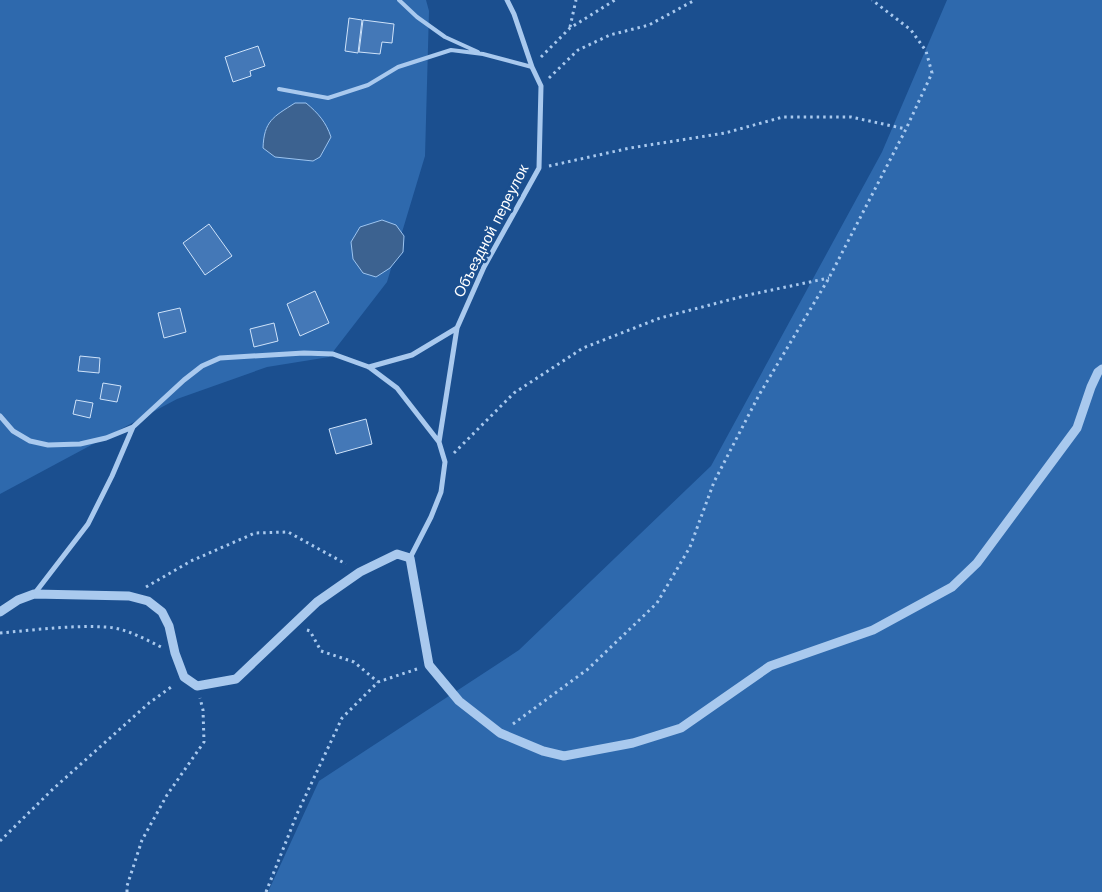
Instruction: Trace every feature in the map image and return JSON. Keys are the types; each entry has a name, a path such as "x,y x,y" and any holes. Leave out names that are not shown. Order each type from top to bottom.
{"street":[{"name":"Объездной переулок","path":"439,442 457,328 484,267 539,168 541,86 507,0"},
{"path":"369,367 412,355 457,328"},
{"path":"0,416 13,431 30,441 48,445 80,444 106,438 133,427 184,380 202,366 220,358 304,353 333,354 369,367 397,388 439,442 445,462 441,492 431,517 410,558 429,665 459,701 500,733 543,752 564,756 633,743 681,728 770,666 873,630 952,587 977,563 1077,428 1091,387 1098,372 1102,369"},
{"path":"34,594 88,524 112,476 133,427"},
{"path":"0,612 18,600 34,594 129,596 148,601 162,612 169,626 175,653 184,678 197,686 236,679 317,602 360,572 397,554 410,558"}],"lane":[{"path":"399,0 417,17 445,37 483,54"},
{"path":"279,89 328,98 368,85 398,67 451,50 483,54 532,66"}],"path":[{"path":"570,28 576,0"},
{"path":"532,66 570,28 615,0"},
{"path":"541,86 578,50 610,35 649,25 695,0"},
{"path":"500,733 588,669 657,602 690,547 714,482 759,394 829,278 906,129 932,73 926,51 911,30 872,0"},
{"path":"539,168 630,148 726,133 783,117 850,117 906,129"},
{"path":"445,462 514,393 583,348 660,318 748,295 829,278"},
{"path":"129,596 191,561 255,533 288,532 360,572"},
{"path":"294,625 310,631 321,651 354,662 378,682"},
{"path":"0,633 60,628 107,627 135,634 175,653"},
{"path":"266,892 297,814 342,718 378,682 429,665"},
{"path":"0,841 53,789 141,709 184,678"},
{"path":"127,892 127,886 142,840 167,795 204,742 203,710 197,686"}],"shaded area":[{"path":"0,0 426,0 429,11 425,156 387,282 329,357 267,367 177,399 0,494"},
{"path":"947,0 1102,0 1102,892 268,892 319,781 519,650 711,466 882,152"},
{"path":"295,103 306,103 314,110 324,122 331,137 320,157 313,161 275,157 263,148 265,132 271,121 275,116"},
{"path":"382,220 396,225 404,236 403,252 390,268 376,277 363,273 353,259 351,242 360,227"}],"building":[{"path":"349,18 362,20 358,53 345,51"},
{"path":"363,20 394,24 392,43 382,42 380,54 359,52"},
{"path":"258,46 265,66 250,71 251,76 233,82 225,57"},
{"path":"209,224 232,256 205,275 183,243"},
{"path":"315,291 329,323 300,336 287,304"},
{"path":"180,308 186,332 164,338 158,313"},
{"path":"274,323 278,341 254,347 250,329"},
{"path":"80,356 100,358 99,373 78,371"},
{"path":"103,383 121,386 117,402 100,399"},
{"path":"76,400 93,403 90,418 73,414"},
{"path":"366,419 372,444 336,454 329,429"}]}
